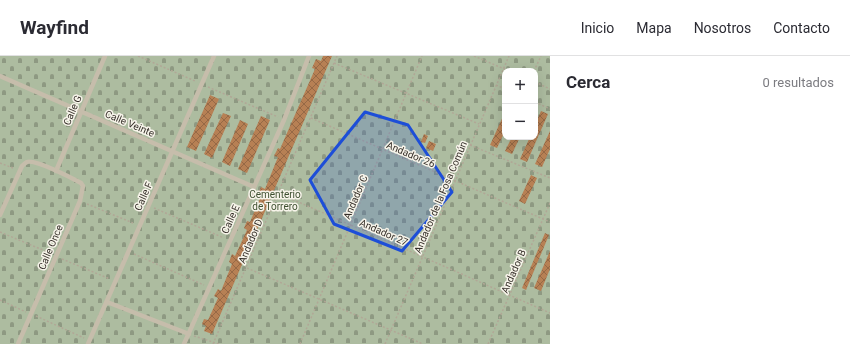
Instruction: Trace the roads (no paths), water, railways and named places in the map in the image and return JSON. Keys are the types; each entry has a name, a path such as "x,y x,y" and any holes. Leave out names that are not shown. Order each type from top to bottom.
{"lane":[{"name":"Calle G","path":"56,170 105,56"},
{"name":"Calle F","path":"89,342 214,56"},
{"name":"Calle E","path":"184,344 284,120 309,60 309,56"},
{"name":"Calle Veinte","path":"0,76 254,187"},
{"path":"0,215 22,166 27,162 33,162 56,170"},
{"name":"Calle Once","path":"18,344 80,201 83,186 81,183 56,170"},
{"path":"107,302 189,334"}],"park label":[{"name":"Cementerio de Torrero","path":"275,200"}]}
